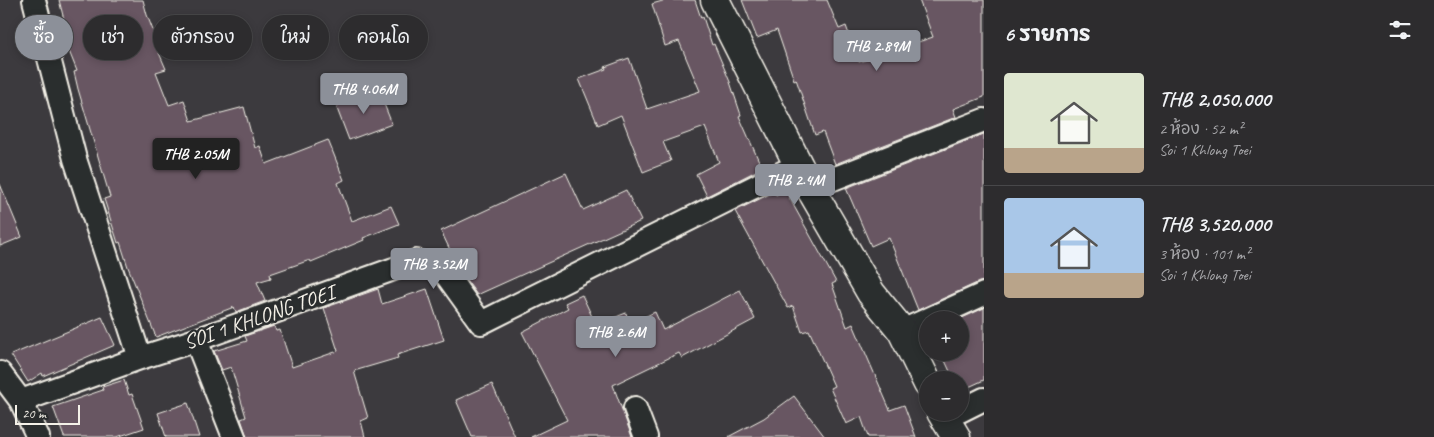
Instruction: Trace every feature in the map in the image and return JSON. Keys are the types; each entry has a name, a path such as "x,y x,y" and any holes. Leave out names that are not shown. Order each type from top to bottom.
{"street":[{"path":"34,0 76,159 140,358"},
{"path":"715,0 804,176 871,293 902,331 922,371"},
{"path":"804,176 984,120"},
{"name":"SOI 1 KHLONG TOEI","path":"20,401 416,261 442,269 481,323 804,176"},
{"path":"902,331 984,294"},
{"path":"196,340 234,437"},
{"path":"0,373 20,401 38,437"},
{"path":"969,408 984,400"},
{"path":"636,408 646,437"}],"building":[{"path":"59,0 143,0 153,30 153,60 162,60 166,69 156,72 169,105 184,100 191,121 244,107 255,148 260,146 266,164 328,140 344,180 338,183 352,221 391,206 399,224 311,262 310,260 270,274 271,278 257,282 265,301 236,312 234,307 156,337 120,242 118,243 104,199 110,197 74,72 77,71 73,60 73,15 63,15"},
{"path":"666,0 695,0 712,45 714,44 730,82 741,115 739,116 762,168 707,196 696,174 719,162 705,127 663,142 671,161 643,172 621,115 598,125 579,79 629,58 647,109 700,91 679,41 665,46 652,4"},
{"path":"742,0 827,0 839,29 846,26 859,62 933,37 919,0 984,0 984,97 953,109 956,117 835,164 823,132 815,135 777,30 757,38"},
{"path":"378,89 392,124 349,140 336,106"},
{"path":"984,134 984,281 918,310 889,238 871,246 846,188"},
{"path":"566,173 583,210 626,190 641,221 477,295 460,271 441,231"},
{"path":"0,184 22,237 0,246"},
{"path":"785,190 836,282 832,284 847,327 853,324 890,410 904,405 916,437 868,437 861,417 846,424 830,388 834,386 809,330 802,332 793,306 788,308 735,211 774,192 776,195"},
{"path":"378,289 382,304 427,289 444,340 397,355 398,358 354,371 368,418 361,421 365,437 247,437 241,419 246,417 231,367 222,370 214,351 247,341 245,336 274,326 276,331 280,330 292,367 338,351 324,308"},
{"path":"740,290 755,319 682,358 679,353 613,385 632,437 531,437 567,420 522,332 568,308 565,303 582,295 596,325 626,313 631,323 655,312 663,330"},
{"path":"984,308 984,380 969,387 969,371 950,371 945,361 969,361 969,315"},
{"path":"102,317 115,345 43,376 42,373 28,382 11,355"},
{"path":"124,380 129,395 132,394 144,428 117,437 64,437 53,407 103,390 102,387"},
{"path":"492,384 515,437 472,437 456,400"},
{"path":"794,396 825,437 728,437 764,418"},
{"path":"188,403 199,437 166,437 158,413"}]}
